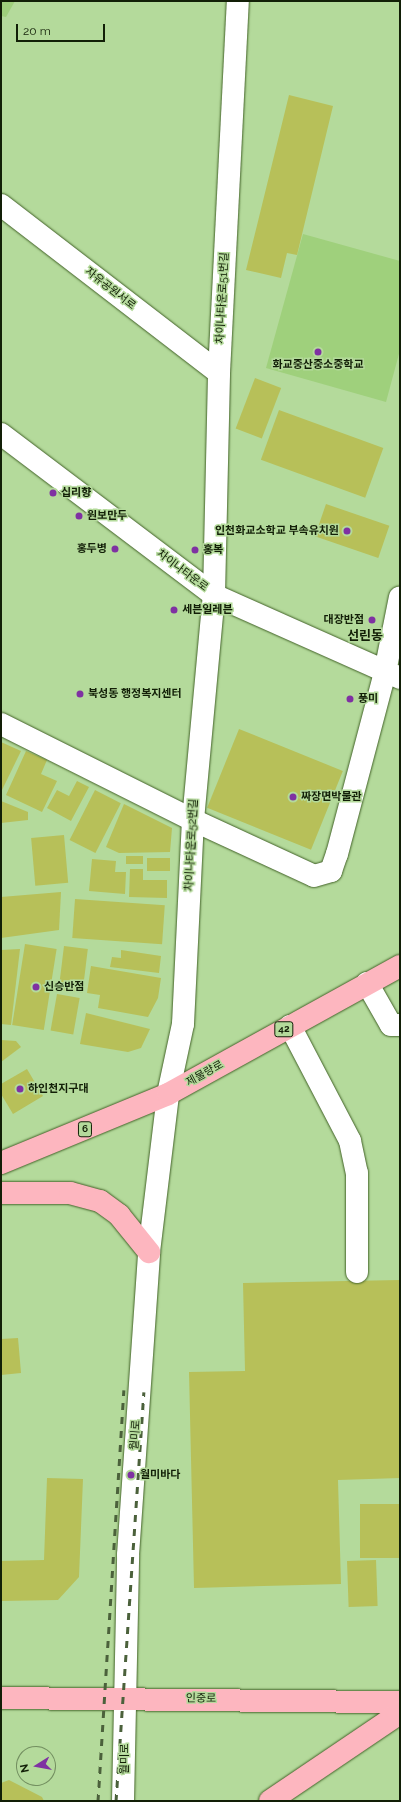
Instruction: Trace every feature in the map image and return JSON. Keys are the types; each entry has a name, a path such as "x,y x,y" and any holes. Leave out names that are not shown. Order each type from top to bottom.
{"main road":[{"name":"제물량로","path":"1,1163 168,1094 400,966"},
{"path":"1,1193 70,1193 100,1201 119,1216 149,1252"},
{"name":"인중로","path":"1,1698 125,1698 400,1702"},
{"path":"270,1801 400,1713"}],"street":[{"name":"차이나타운로51번길","path":"214,595 219,373 238,1"},
{"name":"자유공원서로","path":"1,205 219,373"},
{"name":"차이나타운로","path":"1,434 214,595 393,676"},
{"name":"차이나타운로52번길","path":"168,1094 183,1024 193,820 214,595"},
{"path":"1,724 193,820 314,876 331,871 393,676 400,597"},
{"path":"367,983 391,1025 400,1025"},
{"path":"290,1026 350,1141 357,1173 357,1272"},
{"name":"월미로","path":"123,1801 128,1555 149,1252 168,1094"}],"green space":[{"path":"1,1 15,1 6,17 1,16"},
{"path":"303,234 400,261 400,350 386,402 266,368"}],"building":[{"path":"289,95 333,106 297,255 287,253 281,278 246,270"},
{"path":"255,378 281,388 262,438 236,428"},
{"path":"279,410 383,448 365,498 261,460"},
{"path":"326,504 389,526 378,558 315,536"},
{"path":"239,729 343,771 311,850 207,808"},
{"path":"1,742 21,751 2,790 1,790"},
{"path":"26,751 47,760 41,774 57,781 42,812 6,795"},
{"path":"77,781 89,787 71,821 47,808 57,790 69,796"},
{"path":"95,790 121,803 95,853 70,840"},
{"path":"1,801 28,812 28,820 1,823"},
{"path":"124,804 172,828 170,852 119,853 106,847"},
{"path":"64,835 68,883 35,886 31,838"},
{"path":"126,856 143,856 143,864 126,864"},
{"path":"147,858 170,858 170,871 147,871"},
{"path":"92,859 116,861 115,872 126,872 125,894 89,891"},
{"path":"130,869 143,869 143,880 167,880 167,898 129,897"},
{"path":"61,892 59,930 1,938 1,897"},
{"path":"75,899 165,905 162,944 72,938"},
{"name":"신승반점","path":"25,944 57,949 44,1030 12,1025"},
{"path":"64,946 88,949 82,993 59,990"},
{"path":"20,949 11,1025 1,1024 1,950"},
{"path":"121,950 161,956 159,973 110,967 112,957 121,958"},
{"path":"91,966 161,978 158,998 148,1017 98,1008 100,995 87,993"},
{"path":"57,994 80,998 73,1034 51,1030"},
{"path":"86,1013 150,1029 141,1048 128,1052 80,1044"},
{"path":"1,1040 16,1041 21,1047 1,1062"},
{"name":"하인천지구대","path":"27,1069 43,1096 13,1114 1,1094 1,1084"},
{"path":"400,1280 400,1478 338,1480 341,1584 194,1588 189,1372 245,1371 243,1283"},
{"path":"18,1338 21,1373 1,1375 1,1339"},
{"path":"47,1478 83,1479 79,1577 58,1600 1,1601 1,1561 44,1560"},
{"path":"360,1504 400,1504 400,1558 360,1558"},
{"path":"376,1560 378,1606 349,1607 347,1561"},
{"path":"9,1780 16,1784 16,1786 21,1786 42,1797 44,1801 1,1801 1,1783"}],"railway":[{"path":"98,1801 124,1390"},
{"path":"116,1801 144,1392"}],"place":[{"name":"화교중산중소중학교","path":"318,352"},
{"name":"십리향","path":"53,493"},
{"name":"원보만두","path":"79,516"},
{"name":"인천화교소학교 부속유치원","path":"347,531"},
{"name":"홍두병","path":"115,549"},
{"name":"홍복","path":"195,550"},
{"name":"세븐일레븐","path":"174,610"},
{"name":"대장반점","path":"372,620"},
{"name":"북성동 행정복지센터","path":"80,694"},
{"name":"풍미","path":"350,699"},
{"name":"짜장면박물관","path":"293,797"},
{"name":"신승반점","path":"36,987"},
{"name":"하인천지구대","path":"20,1089"},
{"name":"월미바다","path":"131,1475"}],"district":[{"name":"선린동","path":"365,636"}]}
